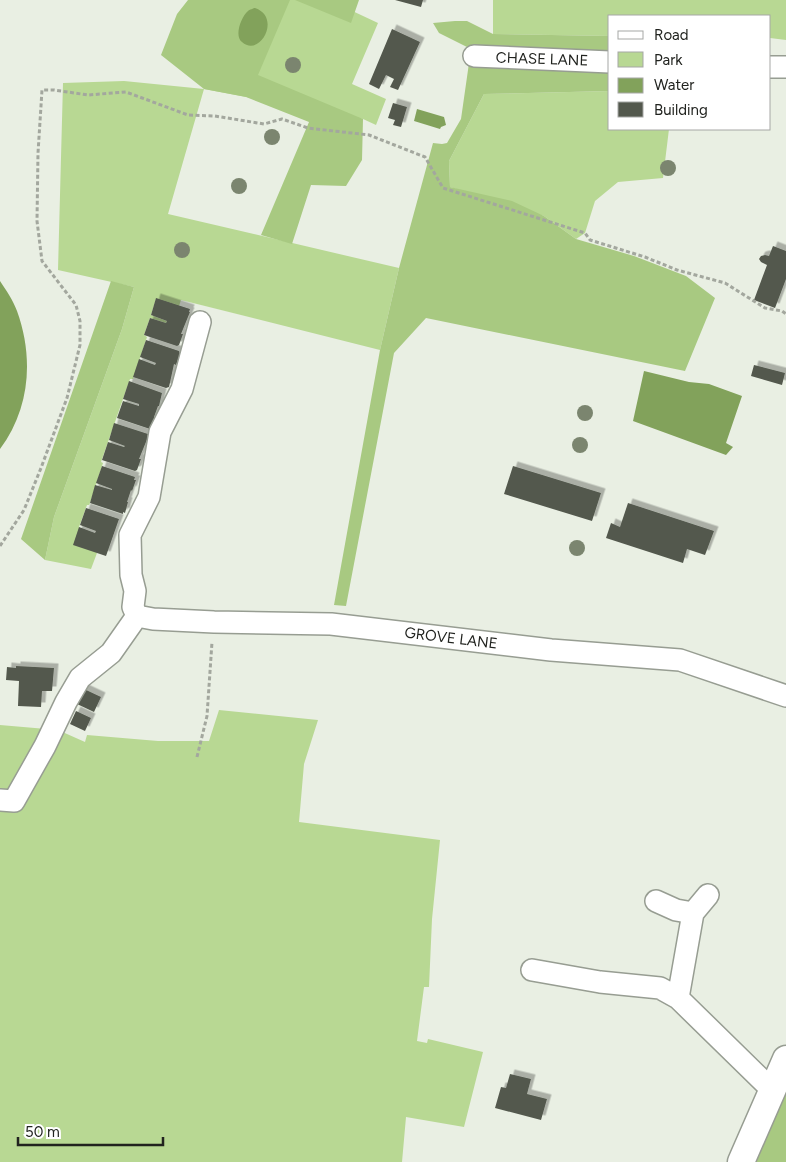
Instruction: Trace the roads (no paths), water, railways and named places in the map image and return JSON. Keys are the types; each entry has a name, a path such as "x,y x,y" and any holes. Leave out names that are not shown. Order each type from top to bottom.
{"main road":[{"path":"741,1162 786,1059"}],"street":[{"name":"CHASE LANE","path":"474,56 608,62"},
{"path":"771,67 786,67"},
{"path":"0,800 14,801 80,678 111,653 137,616 133,607 135,591 131,574 130,535 149,498 160,432 182,389 200,322"},
{"name":"GROVE LANE","path":"137,616 214,622 331,624 551,650 680,660 786,696"},
{"path":"678,998 693,913 708,895"},
{"path":"656,901 676,910 693,913"},
{"path":"532,970 600,982 660,988 678,998 772,1090"}],"water":[{"path":"255,8 263,13 267,19 267,27 261,41 249,46 240,39 239,31 245,14"},
{"path":"417,109 444,117 446,125 440,129 414,121"},
{"path":"0,281 17,311 26,347 27,365 26,383 18,417 0,449"},
{"path":"644,371 689,382 709,384 742,396 726,443 733,447 726,455 633,421"}]}
